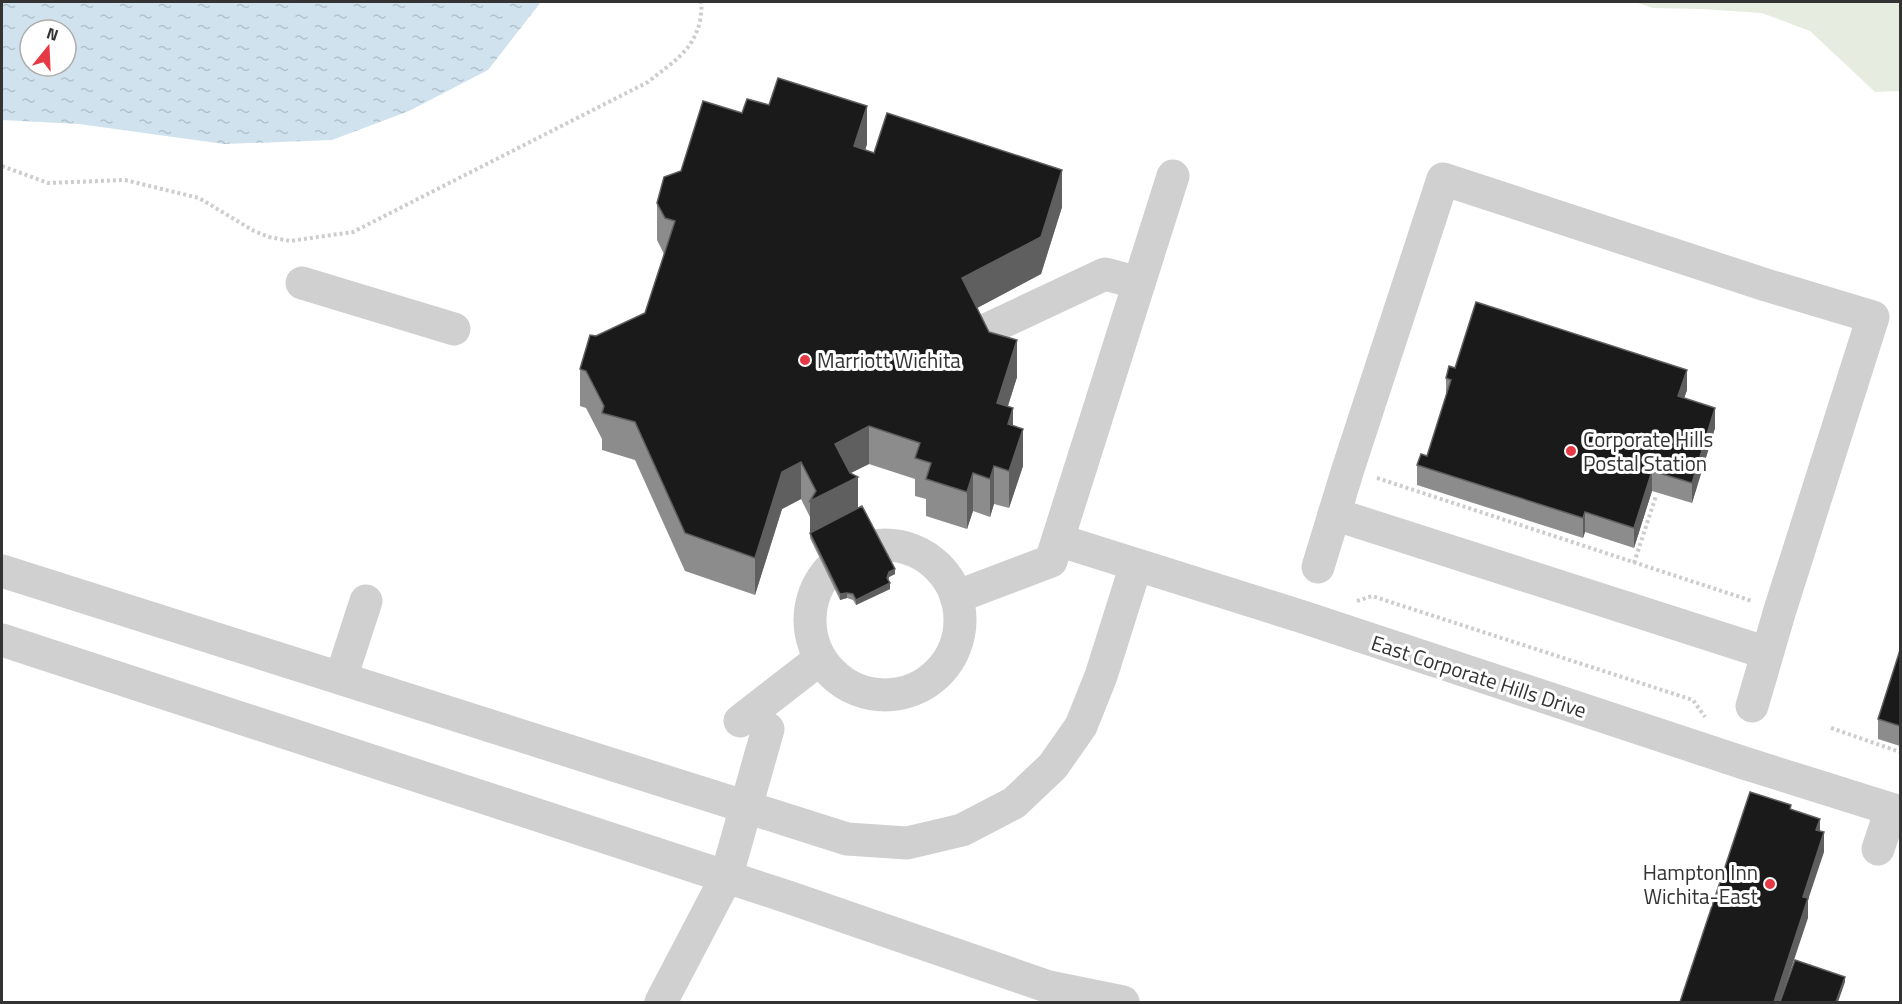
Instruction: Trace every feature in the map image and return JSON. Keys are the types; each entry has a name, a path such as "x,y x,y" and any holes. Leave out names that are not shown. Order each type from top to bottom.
{"street":[{"path":"956,597 1051,561 1173,176"},
{"path":"1318,567 1443,179 1873,317 1752,706"},
{"path":"973,336 1106,274 1139,283"},
{"path":"302,283 454,329"},
{"path":"1334,514 1767,653"},
{"name":"East Corporate Hills Drive","path":"1058,540 1303,617 1896,811"},
{"path":"881,545 901,547 935,564 948,579 956,597 960,621 956,645 945,666 927,683 905,693 881,696 857,691 836,678 820,659 812,642 809,622 811,603 818,585 829,569 844,556 881,545"},
{"path":"2,571 847,840 908,843 962,830 1014,803 1053,766 1081,726 1101,676 1137,565"},
{"path":"341,678 366,601"},
{"path":"2,640 788,897 1049,987 1123,1002"},
{"path":"662,1002 726,878 744,807 754,725 820,659"},
{"path":"1878,849 1896,811"}],"path":[{"path":"2,166 48,183 125,180 200,198 254,231 290,241 352,232 648,82 687,51 697,33 701,2"},
{"path":"1348,469 1780,610"},
{"path":"1634,563 1656,496"},
{"path":"1352,603 1372,596 1693,700 1706,719"},
{"path":"1831,729 1900,752"}],"shaded area":[{"path":"1635,2 1900,2 1900,91 1875,92 1810,31 1762,13 1653,8"}],"water":[{"path":"2,2 541,2 488,70 409,111 332,140 224,144 79,124 2,120"}],"building":[{"name":"Marriott Wichita","path":"778,78 867,106 854,146 874,153 887,113 1062,170 1041,237 962,278 989,332 1017,340 997,403 1013,408 1008,424 1023,429 1009,471 994,466 990,479 973,473 967,492 926,479 931,463 915,458 920,443 869,426 835,444 850,473 858,477 810,501 816,491 801,462 782,472 755,558 685,533 635,422 602,413 604,406 586,371 580,369 590,335 596,336 645,313 675,221 665,218 657,203 664,177 681,171 703,101 742,113 747,99 769,105"},
{"name":"Corporate Hills Postal Station","path":"1476,302 1687,370 1678,396 1715,408 1692,483 1652,471 1634,528 1585,512 1583,518 1417,465 1421,454 1427,456 1451,380 1446,378 1449,366 1455,368"},
{"path":"862,506 895,569 889,572 887,578 890,583 856,600 853,594 840,594 810,533"},
{"path":"1900,650 1900,726 1878,719"},
{"name":"Hampton Inn Wichita-East","path":"1750,792 1791,805 1790,809 1820,819 1816,830 1824,832 1803,897 1808,898 1774,1002 1680,1002"},
{"path":"1795,960 1845,977 1836,1002 1780,1002"}],"place":[{"name":"Marriott Wichita","path":"805,360"},
{"name":"Corporate Hills Postal Station","path":"1571,451"},
{"name":"Hampton Inn Wichita-East","path":"1770,884"}]}
